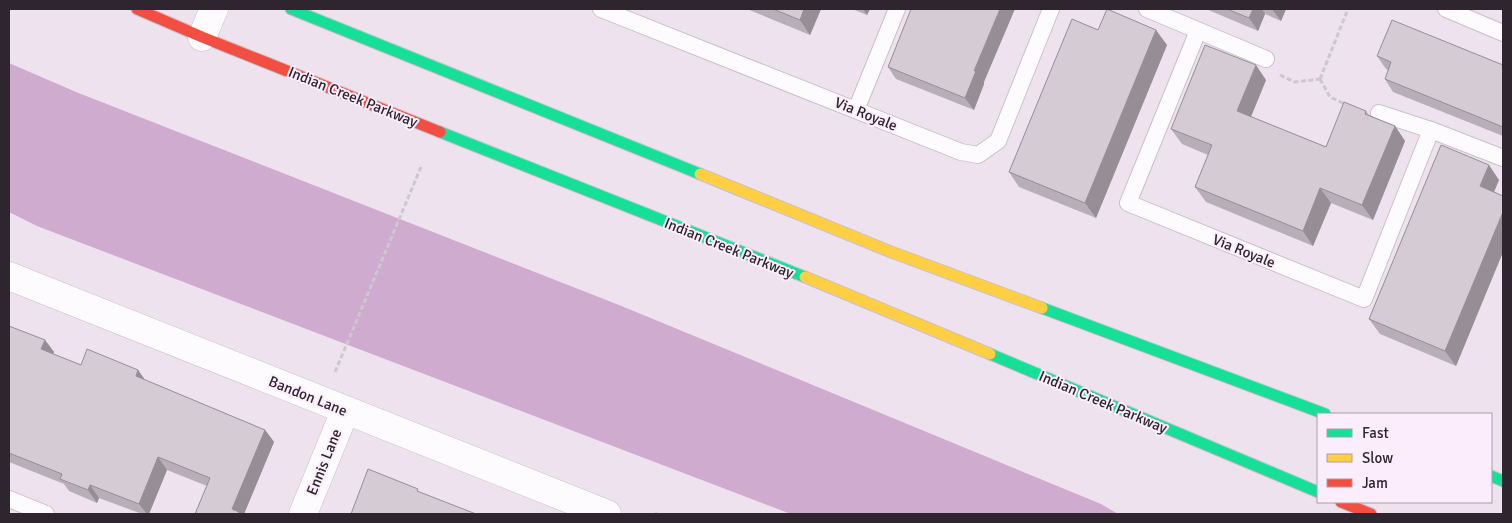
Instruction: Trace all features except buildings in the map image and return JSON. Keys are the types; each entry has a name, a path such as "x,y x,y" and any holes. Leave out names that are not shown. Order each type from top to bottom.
{"street":[{"path":"202,37 214,9"},
{"path":"291,9 891,252 1322,413"},
{"name":"Indian Creek Parkway","path":"153,12 202,37 866,302 1317,492"},
{"name":"Bandon Lane","path":"9,276 607,514"},
{"name":"Ennis Lane","path":"303,514 345,411"},
{"path":"1344,503 1371,514"}],"lane":[{"name":"Via Royale","path":"600,9 631,14 856,110 961,152 978,155 998,141 1051,9"},
{"path":"856,110 897,9"},
{"path":"1147,9 1266,59"},
{"path":"1446,9 1503,33"},
{"name":"Via Royale","path":"1198,31 1128,204 1364,300 1431,130"},
{"path":"1379,113 1431,130 1503,158"},
{"path":"9,499 46,514"}],"path":[{"path":"1320,79 1348,9"},
{"path":"1266,59 1266,67 1295,82 1320,79"},
{"path":"1320,79 1330,97 1356,109 1379,113"},
{"path":"335,372 421,167"}],"shaded area":[{"path":"9,63 76,92 619,305 1101,504 1118,514 791,514 37,226 9,212"}],"traffic: fast":[{"path":"291,9 700,174"},
{"path":"440,132 805,277"},
{"path":"1042,308 1322,413"},
{"path":"990,354 1317,492"},
{"path":"1492,476 1503,481"}],"traffic: slow":[{"path":"700,174 891,252 1042,308"},
{"path":"805,277 990,354"}],"traffic: jam":[{"path":"137,9 440,132"},
{"path":"1344,503 1371,514"}]}
